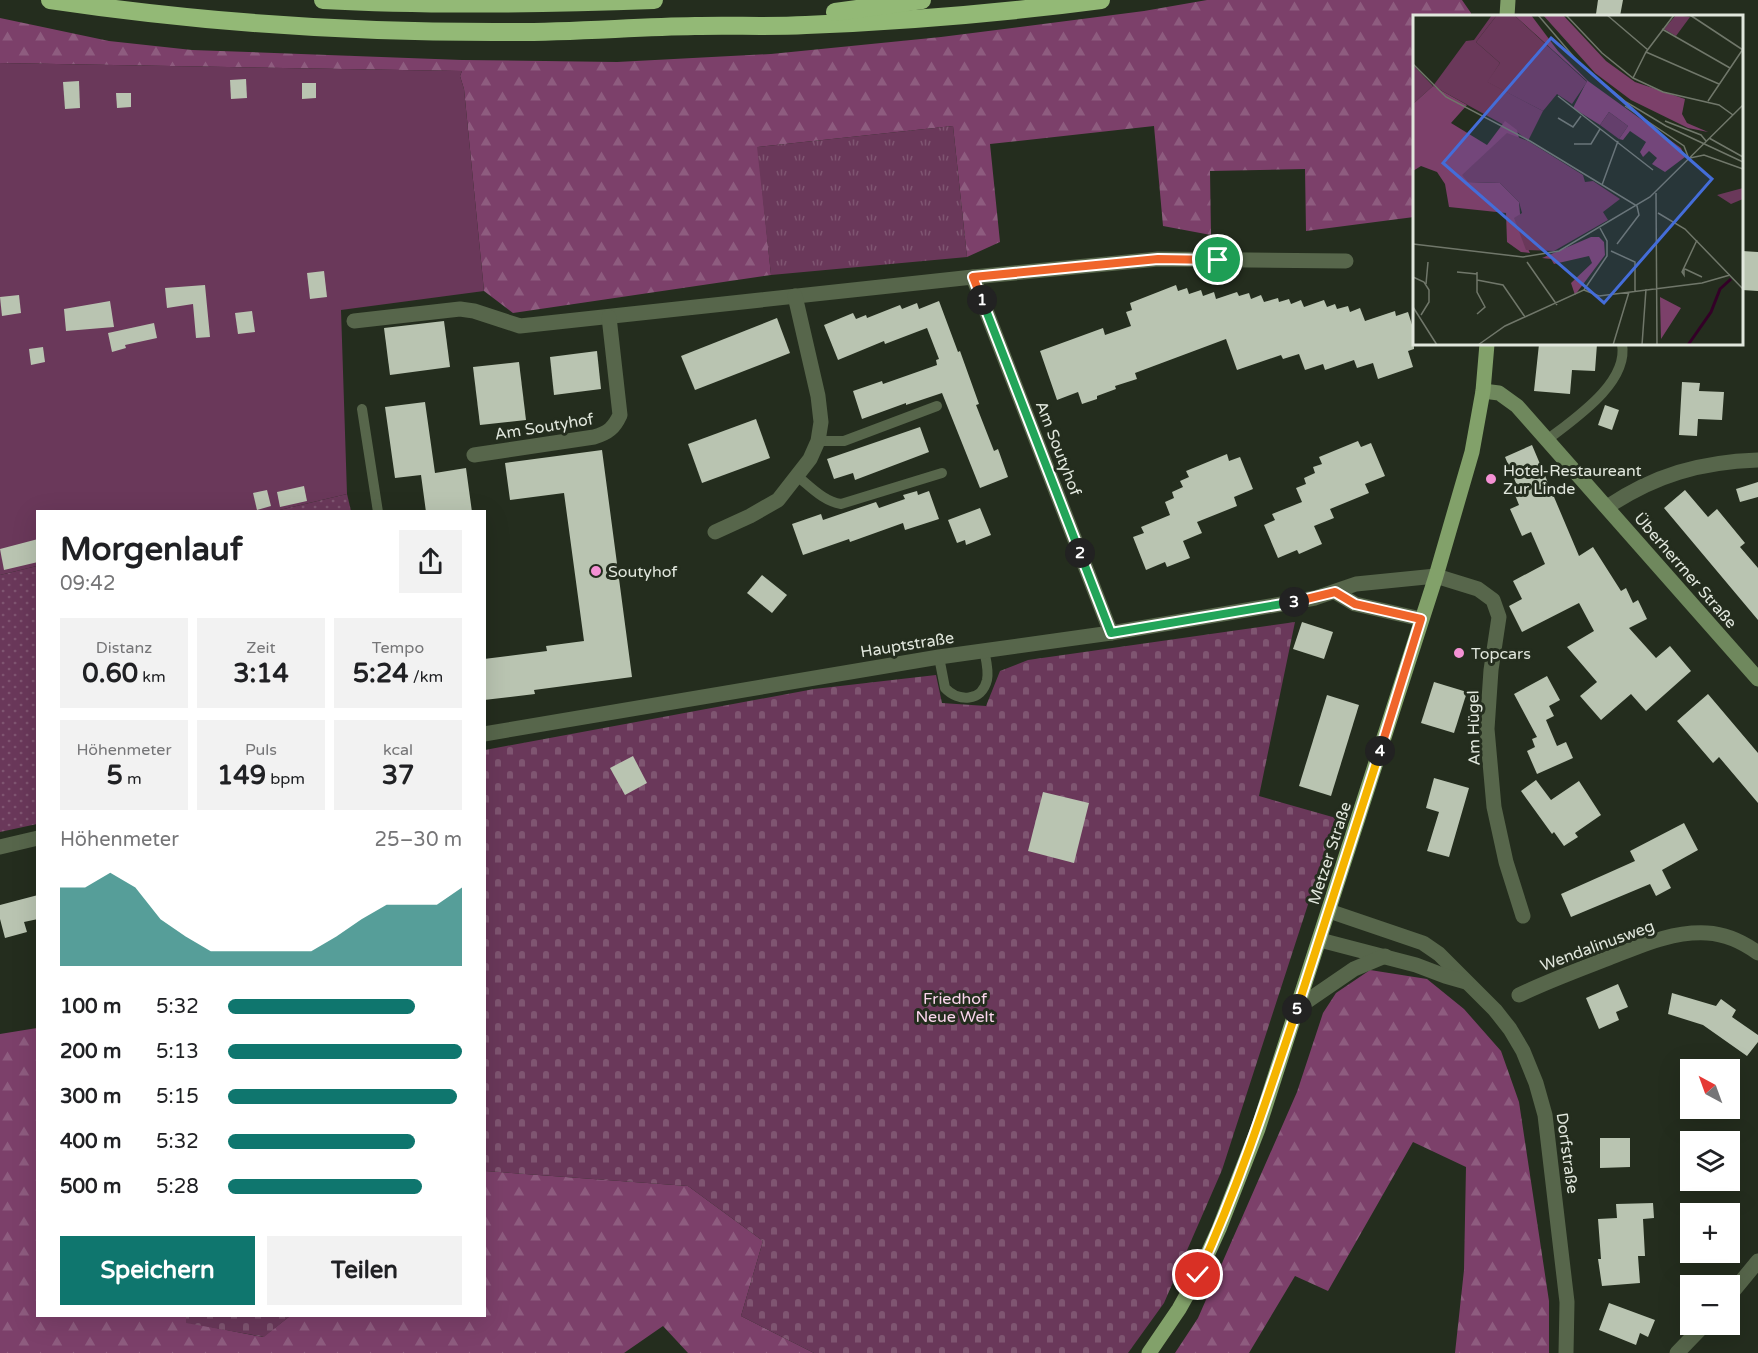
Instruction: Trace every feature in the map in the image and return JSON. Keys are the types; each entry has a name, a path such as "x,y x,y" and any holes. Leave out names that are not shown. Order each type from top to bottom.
{"highway":[{"path":"50,0 162,15 315,28 402,32 516,32 804,25 969,15 1101,0"},
{"path":"323,0 399,4 514,5 654,0"},
{"path":"693,26 849,11 922,0"}],"main road":[{"path":"1507,15 1508,0"},
{"name":"Metzer Straße","path":"1149,1353 1179,1309 1198,1275 1219,1229 1258,1129 1436,576 1472,452 1483,391 1487,345"},
{"name":"Überherrner Straße","path":"1483,391 1499,393 1509,399 1758,679"}],"street":[{"path":"354,321 460,309 474,311 520,326 1158,259 1346,261"},
{"name":"Am Soutyhof","path":"973,277 1111,633"},
{"path":"715,532 778,500 810,459 818,441 820,422 818,396 795,296"},
{"name":"Am Soutyhof","path":"474,455 594,437 606,434 615,426 620,415 609,317"},
{"path":"1607,507 1633,489 1662,477 1726,461 1758,460"},
{"name":"Hauptstraße","path":"486,734 939,657 1111,633 1276,605 1335,592 1356,584 1436,576"},
{"name":"Am Hügel","path":"1436,576 1478,589 1493,600 1499,617 1491,670 1487,729 1494,807 1506,862 1523,916"},
{"path":"1335,592 1355,604 1421,619"},
{"path":"0,847 36,838"},
{"name":"Dorfstraße","path":"1329,911 1424,943 1452,965 1495,1010 1523,1051 1536,1083 1545,1115 1567,1302 1566,1353"},
{"name":"Wendalinusweg","path":"1519,995 1546,982 1654,941 1684,934 1707,933 1729,937 1758,952"},
{"name":"Dorfstraße","path":"1320,940 1385,956 1466,982"},
{"path":"1297,1008 1353,969 1385,956"},
{"path":"1740,1283 1758,1261"},
{"path":"1677,1353 1694,1335"}],"lane":[{"path":"1547,440 1588,408 1608,387 1620,367 1622,345"},
{"path":"818,441 844,441 937,406"},
{"path":"362,409 378,510"},
{"path":"797,476 824,497 841,504 942,473"},
{"path":"939,657 945,688 956,697 971,698 987,682 984,650"}],"green space":[{"path":"1207,0 1462,0 1471,15 1413,15 1413,217 1306,231 1305,169 1210,171 1211,235 1163,226 1154,126 990,144 1000,242 967,257 953,126 758,147 771,275 513,313 484,291 464,89 460,76 462,71 0,63 0,18 109,41 192,50 462,60 617,62 771,54 941,37 1144,11"},
{"path":"0,63 462,71 460,76 464,89 484,291 341,310 347,494 279,510 36,510 36,566 0,575"},
{"path":"953,126 967,257 771,275 757,147"},
{"path":"347,494 351,510 279,510"},
{"path":"36,566 36,824 0,832 0,575"},
{"name":"Friedhof Neue Welt","path":"1295,622 1259,796 1336,818 1222,1170 1164,1303 1128,1353 814,1353 741,1316 763,1241 688,1186 486,1171 486,750 814,689 936,675 942,703 986,706 1000,671 1028,660"},
{"path":"1370,970 1427,979 1464,1009 1501,1051 1519,1102 1549,1301 1549,1353 1455,1353 1464,1270 1466,1167 1413,1142 1328,1291 1295,1276 1249,1353 1175,1353 1198,1318 1297,1092 1323,1013 1336,993"},
{"path":"36,1028 36,1317 186,1317 186,1322 263,1337 289,1317 486,1317 486,1171 688,1186 763,1241 741,1316 814,1353 688,1353 663,1326 624,1353 0,1353 0,1034"},
{"path":"186,1317 289,1317 264,1337 186,1323"}],"building":[{"path":"1598,0 1623,0 1620,15 1596,14"},
{"path":"246,79 247,98 231,99 230,80"},
{"path":"79,81 80,108 65,109 63,82"},
{"path":"302,83 316,83 316,98 302,99"},
{"path":"116,93 131,93 131,107 117,108"},
{"path":"1743,251 1758,252 1758,291 1743,290"},
{"path":"324,271 327,297 310,299 307,273"},
{"path":"205,285 210,337 196,338 193,304 167,308 165,288"},
{"path":"1176,285 1178,291 1187,288 1189,294 1201,290 1203,296 1214,292 1216,299 1237,292 1239,296 1249,293 1251,299 1261,295 1264,302 1278,298 1279,302 1289,299 1291,304 1301,300 1304,307 1324,300 1327,307 1335,304 1337,309 1348,306 1350,312 1360,308 1365,321 1395,311 1396,316 1408,312 1413,328 1414,349 1408,351 1413,367 1378,379 1373,363 1357,368 1354,360 1325,370 1323,364 1305,370 1299,354 1283,359 1281,355 1237,370 1226,339 1135,373 1137,379 1115,386 1116,389 1097,396 1097,399 1082,404 1078,392 1057,400 1040,351 1103,328 1105,335 1131,326 1126,312 1132,310 1130,303"},
{"path":"19,295 21,313 2,316 0,297"},
{"path":"110,301 114,327 66,331 64,309"},
{"path":"939,301 958,352 960,351 979,404 976,405 994,451 998,449 1008,477 980,488 942,393 862,419 853,391 882,381 883,384 937,365 936,360 939,359 927,328 885,344 884,341 838,360 824,325 853,313 856,319 866,315 867,318 900,305 902,309 917,303 919,309"},
{"path":"252,311 255,332 238,334 235,313"},
{"path":"777,318 790,353 695,390 681,356"},
{"path":"444,321 450,367 390,375 384,328"},
{"path":"154,323 157,338 125,345 126,348 112,352 108,333"},
{"path":"1539,345 1597,345 1595,371 1572,370 1570,394 1534,391"},
{"path":"43,347 45,362 31,365 29,349"},
{"path":"597,351 601,389 554,395 550,357"},
{"path":"519,362 526,420 480,425 473,367"},
{"path":"1682,382 1700,383 1699,391 1724,392 1722,420 1698,419 1697,436 1679,435"},
{"path":"425,402 435,473 466,468 472,510 426,510 421,475 395,478 385,407"},
{"path":"1605,405 1619,410 1612,430 1598,425"},
{"path":"756,419 770,458 702,483 688,444"},
{"path":"920,427 929,452 855,480 853,473 834,479 827,459"},
{"path":"1358,441 1361,447 1371,443 1385,476 1365,484 1369,493 1330,509 1334,518 1314,526 1322,544 1299,554 1297,550 1278,558 1264,525 1275,520 1272,514 1302,502 1296,488 1306,484 1304,478 1315,473 1313,467 1322,464 1319,457"},
{"path":"1532,445 1579,556 1593,547 1621,591 1626,588 1633,603 1638,600 1647,619 1629,628 1656,658 1670,646 1691,671 1646,711 1631,694 1601,720 1580,696 1597,682 1567,647 1594,631 1579,603 1522,632 1509,606 1522,599 1513,581 1545,564 1531,532 1522,536 1510,509 1519,505 1511,485 1516,483 1505,457"},
{"name":"Soutyhof","path":"602,450 632,677 534,690 535,694 486,700 486,659 547,651 546,646 584,641 564,493 510,500 505,463"},
{"path":"1227,454 1229,461 1240,457 1253,489 1234,497 1237,506 1197,522 1202,533 1183,541 1190,558 1167,567 1165,562 1146,570 1133,537 1144,533 1141,527 1170,515 1165,502 1174,498 1172,492 1183,487 1180,481 1189,477 1186,471"},
{"path":"1758,482 1758,497 1740,502 1736,489"},
{"path":"304,486 307,501 280,507 277,492"},
{"path":"267,490 271,506 257,510 253,493"},
{"path":"1685,490 1708,517 1717,509 1745,543 1740,547 1758,568 1758,620 1664,508"},
{"path":"917,491 918,495 929,491 939,519 905,530 903,523 850,542 849,539 803,555 792,524 821,514 823,520 876,502 879,508 905,499 903,495"},
{"path":"980,508 991,535 966,545 965,540 957,543 948,520"},
{"path":"36,540 36,562 4,570 0,549"},
{"path":"762,575 787,595 772,613 747,593"},
{"path":"1302,622 1333,632 1324,659 1293,649"},
{"path":"1547,676 1560,700 1549,706 1554,716 1546,720 1557,746 1566,742 1573,758 1537,774 1527,751 1535,747 1532,739 1537,737 1514,694"},
{"path":"1434,682 1467,692 1454,733 1421,723"},
{"path":"1708,694 1758,753 1758,803 1719,757 1713,763 1677,721"},
{"path":"1327,695 1359,705 1331,796 1299,786"},
{"path":"633,756 647,783 625,795 610,768"},
{"path":"1434,778 1469,788 1449,857 1427,851 1439,812 1426,808"},
{"path":"1536,780 1551,800 1579,781 1601,815 1575,833 1578,837 1564,846 1554,832 1552,834 1521,791"},
{"path":"1043,792 1089,803 1074,863 1028,851"},
{"path":"1684,823 1698,850 1662,870 1671,888 1656,896 1650,884 1571,917 1561,894 1635,861 1630,851"},
{"path":"36,896 36,919 24,922 27,932 5,938 0,919 0,905"},
{"path":"1618,984 1628,1007 1616,1012 1619,1020 1599,1029 1586,998"},
{"path":"1672,993 1716,1006 1721,999 1736,1010 1732,1017 1758,1035 1758,1042 1747,1056 1703,1025 1668,1014"},
{"path":"1600,1138 1630,1138 1630,1167 1600,1168"},
{"path":"1653,1203 1654,1218 1643,1219 1645,1256 1638,1256 1640,1283 1602,1286 1598,1259 1601,1259 1598,1219 1617,1218 1616,1204"},
{"path":"1609,1303 1655,1320 1648,1337 1640,1333 1636,1345 1599,1330"}],"place":[{"name":"Hotel-Restaureant Zur Linde","path":"1491,479"},
{"name":"Soutyhof","path":"596,571"},
{"name":"Topcars","path":"1459,653"}],"route":[{"path":"1198,1275 1219,1229 1258,1129 1421,619 1355,604 1335,592 1315,598 1111,633 973,277 1158,259 1218,260"}]}
